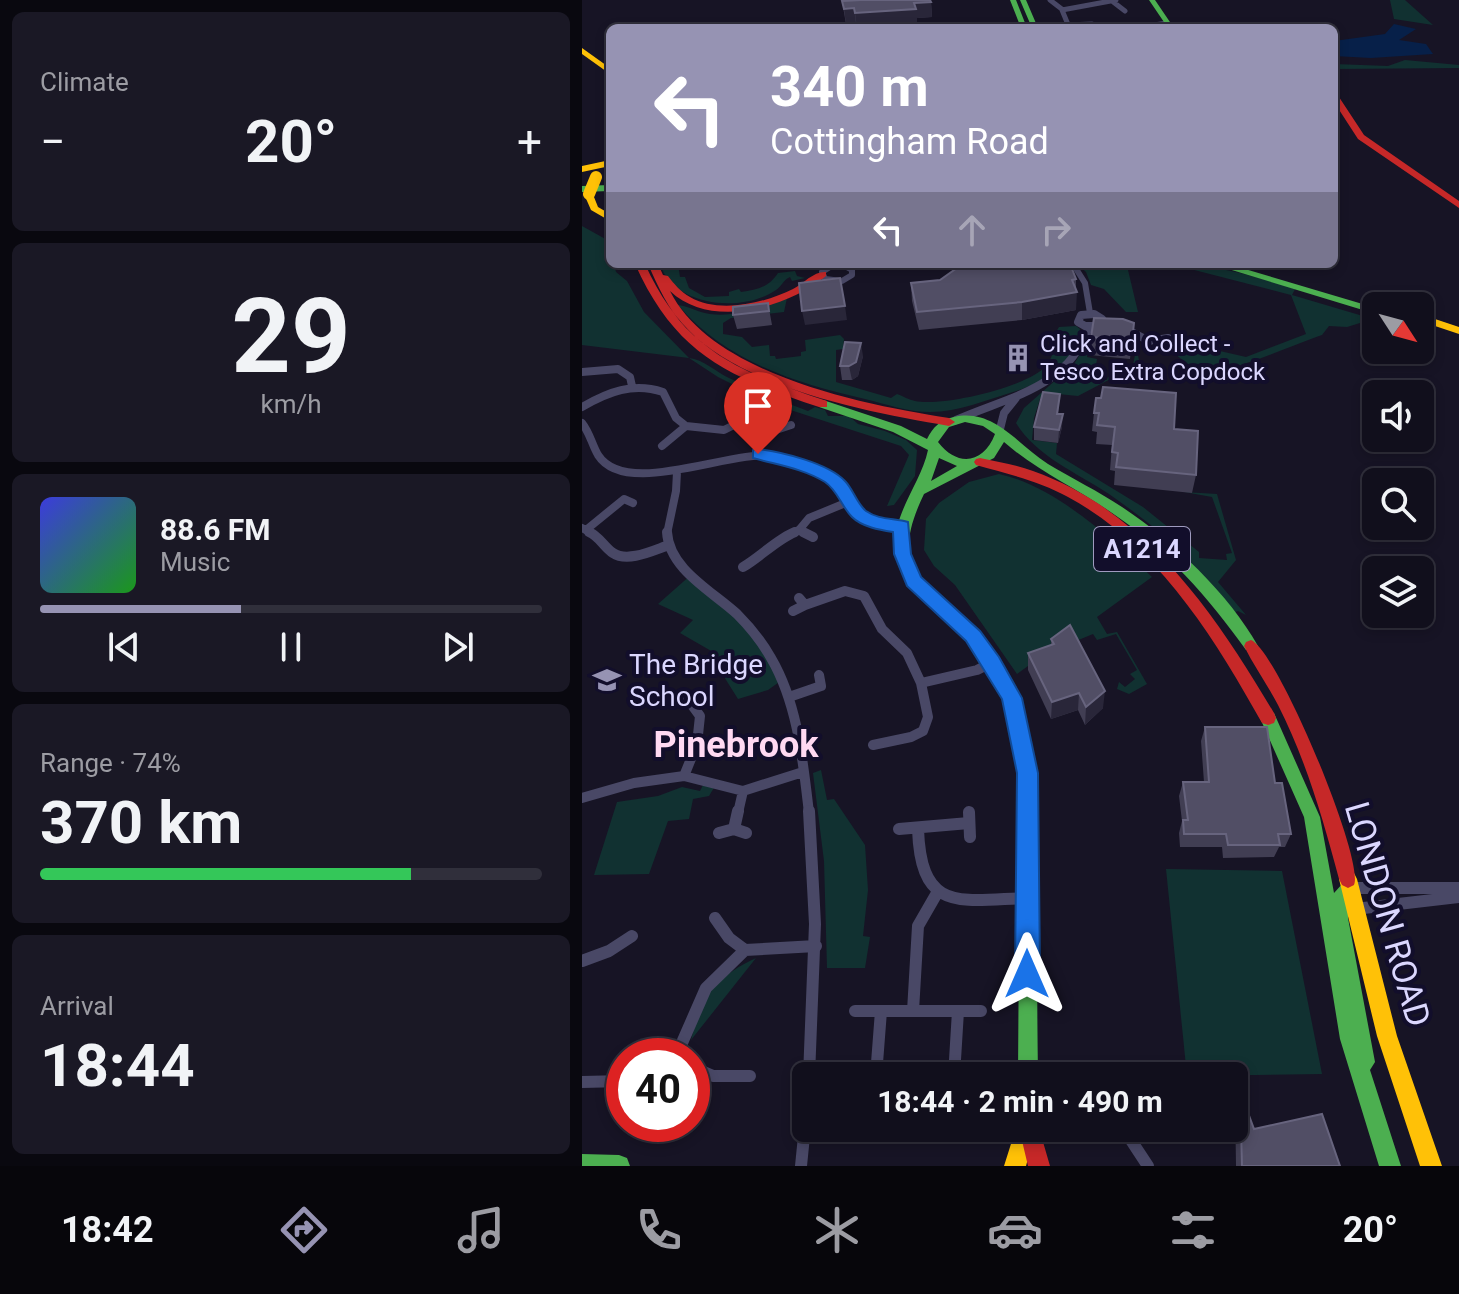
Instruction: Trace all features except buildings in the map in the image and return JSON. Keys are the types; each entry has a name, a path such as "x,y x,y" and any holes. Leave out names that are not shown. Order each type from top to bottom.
{"main road":[{"path":"1013,0 1022,24"},
{"path":"1023,0 1033,24"},
{"path":"1152,0 1168,24"},
{"path":"582,42 606,60"},
{"path":"582,50 606,69"},
{"path":"1338,102 1361,137 1459,205"},
{"path":"595,182 589,202 606,215"},
{"path":"641,268 643,280 664,315 717,358 785,391 906,430 952,463 977,463"},
{"path":"656,268 666,295 679,314 703,335 746,362 799,386 858,405 953,421 983,421 1000,434 999,448 920,493"},
{"path":"657,268 681,296 724,309 762,305 815,281 822,274"},
{"path":"1231,268 1362,307"},
{"path":"1264,268 1362,298"},
{"path":"1434,322 1459,331"},
{"path":"1434,331 1459,340"},
{"path":"953,421 937,430 933,469 902,527 902,554 913,581 930,599 958,620 993,662 1012,698 1026,755 1028,1062"},
{"name":"LONDON ROAD","path":"1000,434 1025,455 1129,519 1205,590 1239,628 1274,682 1311,764 1383,1021 1431,1166"},
{"name":"LONDON ROAD","path":"977,463 1007,465 1033,473 1071,493 1118,525 1192,598 1257,696 1312,817 1347,1027 1390,1166"},
{"path":"1319,863 1329,885 1348,898 1342,948 1361,1031 1370,1102"},
{"path":"1015,1166 1023,1142"},
{"path":"1031,1142 1039,1166"},
{"path":"582,1165 619,1166"}],"street":[{"path":"1050,0 1063,10 1114,0 1125,11"},
{"path":"1063,10 1061,13 1067,24"},
{"path":"827,268 822,274 828,280 846,279 853,272 851,268"},
{"path":"1076,268 1085,283 1090,313"},
{"path":"1089,327 1081,325 1078,319 1081,315 1098,315 1102,321 1149,341 1168,338"},
{"path":"953,421 1044,384 1067,366 1089,327 1102,321"},
{"path":"582,372 618,369 630,377 632,386"},
{"path":"582,407 632,386 663,392 676,418 686,426 724,430 746,416"},
{"path":"1000,434 1004,413 1019,396"},
{"path":"582,423 592,436 595,452 612,467 642,474 677,472 731,455 771,455 831,478 840,486 848,502 869,520 902,527"},
{"path":"736,424 765,432 791,425"},
{"path":"662,446 686,426"},
{"path":"677,472 679,492 667,528 669,545 683,565 734,611 759,639 789,697 813,848 816,946 810,1062"},
{"path":"633,503 624,499 584,529 601,538 611,552 621,556 637,555 669,545"},
{"path":"743,567 753,555 768,552 784,536 799,530 814,515 848,502"},
{"path":"799,530 813,537"},
{"path":"793,611 802,601 845,591 864,596 882,629 907,653 921,683 928,717 923,731 911,737 873,745"},
{"path":"921,683 977,670 993,662"},
{"path":"789,697 821,686 819,675"},
{"path":"677,698 689,701 700,716 697,744 684,776"},
{"path":"582,798 634,783 684,776 743,791 803,772"},
{"path":"719,833 740,831 743,791"},
{"path":"899,829 918,829 969,818 970,837"},
{"path":"918,829 921,875 937,893 952,898 1028,898"},
{"path":"1348,898 1459,888"},
{"path":"913,1011 918,926 937,893"},
{"path":"1348,898 1459,897"},
{"path":"715,918 729,938 745,950 816,946"},
{"path":"582,961 609,951 632,936"},
{"path":"684,1038 706,988 745,950"},
{"path":"855,1011 981,1011"},
{"path":"877,1062 881,1011"},
{"path":"955,1062 958,1011"},
{"path":"710,1076 750,1076"},
{"path":"582,1082 606,1081"},
{"path":"801,1166 803,1142"},
{"path":"1132,1142 1148,1166"}],"green space":[{"path":"1390,0 1405,0 1433,25 1394,19"},
{"path":"1405,60 1459,65 1459,68 1338,69 1338,64 1388,66"},
{"path":"582,226 606,239 606,268 615,268 627,281 644,312 689,358 582,345"},
{"path":"662,268 679,268 680,277 685,277 689,288 705,297 729,296 729,292 739,289 741,292 757,289 771,282 778,273 795,271 797,276 805,278 792,281 790,277 776,290 762,297 728,303 694,297 668,278"},
{"path":"1082,268 1130,268 1128,270 1138,312 1126,312 1104,289 1091,285"},
{"path":"1186,268 1219,268 1250,275 1295,289 1292,295 1362,316 1362,322 1347,327 1329,326 1322,335 1217,371 1196,369 1166,344 1185,343 1246,357 1306,334 1291,295"},
{"path":"787,298 784,312 731,318 723,323 723,334 742,337 752,347 769,345 770,356 776,359 801,356 801,352 806,351 805,340 840,335 844,339 843,349 836,350 836,382 891,398 897,394 915,401 963,398 1022,381 1046,366 1059,327 1076,326 1080,329 1065,362 1036,383 962,408 922,412 813,385 763,367 717,341 678,305 720,315"},
{"path":"1093,334 1134,336 1140,365 1129,368 1125,365 1133,365 1135,355 1093,336 1087,357 1097,359 1094,379 1113,377 1115,369 1109,368 1113,364 1118,375 1078,396 1048,393 1040,399 1032,440 1057,443 1056,454 1143,507 1199,552 1199,558 1227,560 1226,554 1232,553 1212,497 1184,492 1217,494 1236,560 1218,582 1246,615 1238,611 1233,613 1182,556 1184,552 1119,501 1046,455 1016,423 1024,408 1074,364"},
{"path":"689,358 808,411 815,407 825,410 828,416 849,416 858,424 906,440 917,450 915,476 894,505 887,506 909,455 901,446 772,404 718,377"},
{"path":"999,474 1041,490 1082,516 1152,577 1097,617 1107,634 1117,632 1147,684 1129,694 1117,689 1119,682 1125,687 1135,679 1130,674 1137,670 1116,634 1097,640 1093,634 1076,641 1068,639 1076,631 1017,674 955,585 934,566 924,550 926,519 939,503 969,482"},
{"path":"692,574 744,621 782,680 768,690 738,699 716,664 713,652 680,633 693,620 658,604"},
{"path":"821,770 827,800 834,799 865,845 868,890 863,936 870,937 865,968 827,968 824,861 813,773"},
{"path":"704,783 715,786 709,796 693,799 689,819 668,821 649,874 594,875 617,802 658,796 682,787 700,791"},
{"path":"1166,869 1282,871 1322,1074 1248,1075 1248,1062 1186,1062"},
{"path":"756,958 692,1038 705,1000 720,981"}],"water":[{"path":"1394,24 1416,29 1399,40 1426,44 1433,54 1371,58 1338,56 1338,40 1385,34"}],"traffic: fast":[{"path":"1013,0 1022,24"},
{"path":"1023,0 1033,24"},
{"path":"1152,0 1168,24"},
{"path":"582,189 606,188"},
{"path":"1231,268 1362,307"},
{"path":"823,404 897,429 932,447"},
{"path":"1000,435 989,456 970,463 948,459 932,442 937,432 952,421 977,420 997,430 1035,461 1119,511 1156,540 1207,590 1251,646"},
{"path":"934,450 927,475 906,522 902,547 904,562 919,588 965,628 991,661 1010,697 1022,736 1028,768 1029,800 1028,1062"},
{"path":"924,490 973,463"},
{"path":"1268,718 1312,817 1350,1039 1390,1166"},
{"path":"1350,888 1341,898 1339,918 1365,1062"},
{"path":"582,1165 619,1166"}],"traffic: slow":[{"path":"582,50 606,69"},
{"path":"582,169 606,164"},
{"path":"589,194 596,177"},
{"path":"589,194 594,208 606,216"},
{"path":"1434,322 1459,331"},
{"path":"1348,879 1387,1036 1431,1166"},
{"path":"1015,1166 1022,1142"}],"traffic: jam":[{"path":"1338,102 1361,137 1459,205"},
{"path":"642,268 653,294 690,339 738,371 823,404"},
{"path":"655,268 668,298 690,326 719,349 755,369 835,398 949,422"},
{"path":"664,278 688,300 724,308 778,299 810,284 822,274"},
{"path":"980,462 1029,474 1074,494 1115,522 1152,555 1186,593 1216,633 1268,718"},
{"path":"1251,646 1283,700 1310,758 1348,879"},
{"path":"1033,1142 1039,1166"}],"place":[{"name":"Click and Collect - Tesco Extra Copdock","path":"1018,358"},
{"name":"The Bridge School","path":"607,680"}],"district":[{"name":"Pinebrook","path":"736,744"}],"route":[{"path":"758,454 782,458 828,476 838,484 859,514 876,523 902,527 902,554 913,581 973,636 993,662 1012,698 1026,755 1027,773 1027,974"}]}
